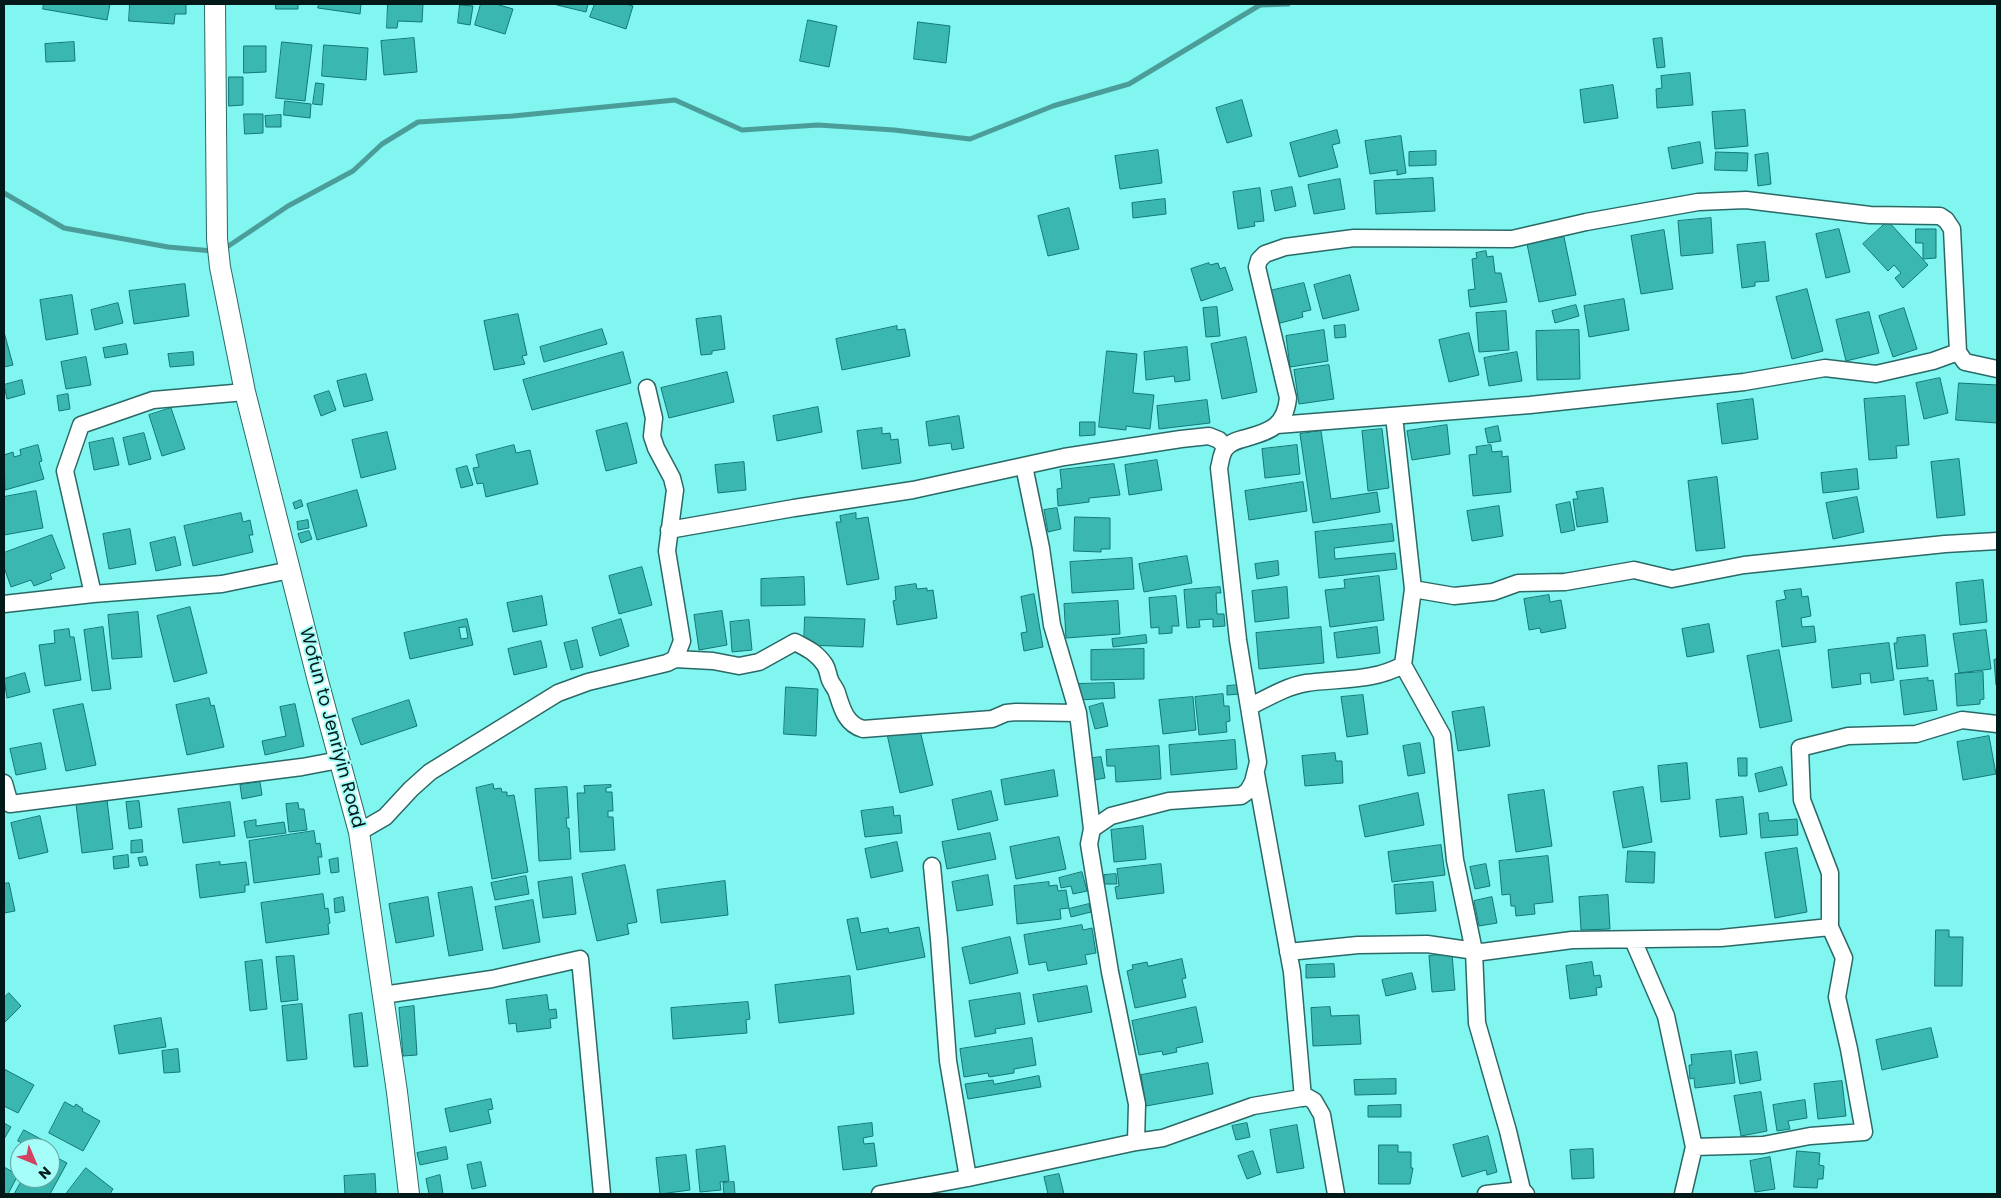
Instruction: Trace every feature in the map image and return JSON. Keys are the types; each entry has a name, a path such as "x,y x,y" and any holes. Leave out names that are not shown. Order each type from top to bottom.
{"street":[{"name":"Wofun to Jenriyin Road","path":"215,4 217,239 220,267 245,392 359,832 397,1092 409,1194"},
{"path":"1277,425 1283,420 1287,412 1288,398 1256,267 1259,260 1265,254 1285,247 1354,238 1512,239 1586,222 1698,202 1746,200 1870,215 1940,216 1946,220 1952,229 1958,352 1965,362 1997,369"},
{"path":"1092,829 1111,816 1169,801 1241,796 1248,790 1256,774 1258,762 1238,640 1219,468 1222,454 1235,441 1277,425 1530,404 1744,382 1825,368 1876,374 1933,361 1958,352"},
{"path":"646,388 654,418 652,436 656,448 672,478 675,490 667,551 682,641 675,659"},
{"path":"93,594 65,471 81,425 153,400 245,392"},
{"path":"1394,416 1413,589 1403,665 1442,735 1455,860 1474,950 1477,1023 1524,1192 1486,1194"},
{"path":"669,530 913,490 1064,457 1209,436 1219,440 1226,448"},
{"path":"1024,466 1041,548 1052,626 1078,713 1092,829 1089,844 1110,972 1137,1104 1136,1142"},
{"path":"1413,589 1454,596 1493,592 1518,582 1565,582 1634,570 1672,579 1744,565 1944,544 1997,541"},
{"path":"4,604 93,594 222,584 290,570"},
{"path":"359,832 385,817 430,772 558,693 588,682 667,663 675,659 712,661 739,666 759,662 795,642 811,649 826,666 848,721 854,726 863,729 992,719 1006,713 1016,712 1078,713"},
{"path":"1250,706 1305,683 1371,678 1389,673 1403,665"},
{"path":"1694,1147 1763,1144 1810,1136 1864,1132 1849,1049 1837,997 1844,958 1830,927 1830,873 1802,800 1800,748 1848,736 1916,734 1962,720 1997,724"},
{"path":"4,783 10,804 302,767 339,760"},
{"path":"1256,774 1292,972 1302,1098"},
{"path":"932,866 948,1061 968,1178"},
{"path":"1288,952 1378,944 1427,944 1482,952 1572,940 1721,938 1830,927"},
{"path":"1633,940 1666,1016 1694,1147 1683,1194"},
{"path":"383,995 492,979 580,959 602,1194"},
{"path":"880,1194 1163,1138 1253,1106 1307,1097 1314,1101 1322,1115 1336,1194"}],"building":[{"path":"44,4 110,4 107,20 43,9"},
{"path":"130,4 186,4 186,14 175,14 174,24 129,21"},
{"path":"276,4 298,4 298,9 276,9"},
{"path":"319,4 361,4 360,14 318,8"},
{"path":"388,4 423,4 422,22 398,21 397,28 387,28"},
{"path":"481,4 496,4 513,9 505,34 475,25"},
{"path":"557,4 588,4 586,12"},
{"path":"595,4 626,4 633,6 626,29 590,17"},
{"path":"460,5 473,6 470,25 458,23"},
{"path":"808,20 837,26 829,67 800,61"},
{"path":"918,22 950,26 946,63 914,59"},
{"path":"414,38 417,72 384,75 381,41"},
{"path":"1662,38 1665,67 1657,68 1653,39"},
{"path":"74,42 75,61 46,62 45,44"},
{"path":"282,42 312,45 305,101 276,98"},
{"path":"324,45 368,48 366,80 322,76"},
{"path":"244,46 266,46 266,72 244,73"},
{"path":"1690,73 1693,105 1657,108 1656,89 1662,88 1661,76"},
{"path":"229,77 243,77 243,105 229,106"},
{"path":"316,83 324,84 322,105 313,104"},
{"path":"1613,85 1618,118 1584,123 1580,90"},
{"path":"1242,100 1252,136 1227,143 1216,108"},
{"path":"285,101 311,104 310,118 284,115"},
{"path":"1745,110 1748,146 1715,149 1712,112"},
{"path":"244,114 263,114 263,133 245,134"},
{"path":"281,115 281,127 266,127 265,116"},
{"path":"1337,130 1340,143 1332,145 1338,167 1299,177 1290,143"},
{"path":"1401,136 1406,173 1397,175 1397,170 1370,174 1365,141"},
{"path":"1700,142 1703,163 1672,169 1668,148"},
{"path":"1158,150 1162,183 1120,189 1115,156"},
{"path":"1436,151 1436,165 1409,166 1409,152"},
{"path":"1716,152 1748,153 1747,171 1715,170"},
{"path":"1768,153 1771,184 1758,186 1755,155"},
{"path":"1433,178 1435,211 1376,214 1374,181"},
{"path":"1340,179 1345,209 1314,214 1308,185"},
{"path":"1292,187 1296,206 1275,211 1271,191"},
{"path":"1260,188 1264,221 1254,222 1255,226 1238,229 1233,192"},
{"path":"1165,199 1166,214 1133,218 1132,203"},
{"path":"1069,208 1079,249 1048,256 1038,216"},
{"path":"1711,218 1713,253 1681,256 1678,221"},
{"path":"1888,221 1928,265 1903,288 1895,278 1901,273 1894,265 1888,271 1863,244"},
{"path":"1839,229 1850,272 1826,278 1816,234"},
{"path":"1916,229 1936,229 1936,258 1923,259 1923,243 1916,243"},
{"path":"1664,230 1673,289 1641,294 1631,236"},
{"path":"1564,237 1576,295 1539,302 1527,244"},
{"path":"1765,242 1769,281 1755,282 1755,286 1742,288 1737,245"},
{"path":"1486,251 1487,257 1493,256 1495,273 1501,273 1507,302 1470,307 1468,290 1475,289 1472,259 1477,258 1476,253"},
{"path":"1209,263 1210,265 1218,263 1220,269 1225,267 1233,290 1201,301 1191,269"},
{"path":"1350,275 1359,310 1323,319 1314,285"},
{"path":"1304,283 1311,310 1302,312 1303,317 1273,325 1265,292"},
{"path":"185,284 189,316 134,324 129,291"},
{"path":"1807,289 1823,351 1792,359 1776,297"},
{"path":"72,295 78,334 46,340 40,300"},
{"path":"1624,299 1629,330 1589,337 1584,306"},
{"path":"118,303 123,323 95,330 91,310"},
{"path":"1576,305 1579,316 1555,323 1552,311"},
{"path":"1217,307 1220,336 1206,337 1203,308"},
{"path":"1904,308 1917,349 1893,357 1879,316"},
{"path":"1506,311 1509,350 1479,352 1476,313"},
{"path":"1869,312 1879,353 1846,361 1836,320"},
{"path":"518,314 527,355 522,356 525,364 494,370 484,321"},
{"path":"721,316 725,349 712,351 712,354 701,355 696,319"},
{"path":"1345,325 1346,337 1335,338 1334,326"},
{"path":"897,326 897,330 905,329 910,356 842,370 836,339"},
{"path":"602,329 607,344 544,362 540,347"},
{"path":"1324,330 1328,361 1290,367 1286,336"},
{"path":"1579,330 1580,379 1537,380 1536,331"},
{"path":"4,332 13,365 4,367"},
{"path":"1469,333 1479,375 1449,382 1439,340"},
{"path":"1246,337 1257,392 1222,399 1211,344"},
{"path":"126,344 128,354 105,358 103,348"},
{"path":"1187,347 1190,380 1175,382 1174,376 1146,380 1144,352"},
{"path":"1107,351 1137,354 1133,393 1154,395 1150,429 1126,426 1126,430 1099,427"},
{"path":"193,352 194,365 170,367 168,354"},
{"path":"623,352 631,383 532,410 523,380"},
{"path":"1517,352 1522,381 1489,386 1484,358"},
{"path":"86,357 91,385 66,389 61,362"},
{"path":"1329,365 1334,399 1299,404 1294,370"},
{"path":"727,372 734,402 669,418 661,388"},
{"path":"366,374 373,400 344,407 337,381"},
{"path":"1940,378 1948,413 1924,419 1916,383"},
{"path":"22,380 25,394 7,399 4,385"},
{"path":"1959,383 1997,385 1997,423 1956,420"},
{"path":"329,391 336,410 321,416 314,396"},
{"path":"68,394 70,409 59,411 57,396"},
{"path":"1905,396 1909,445 1896,446 1897,458 1869,460 1864,399"},
{"path":"1753,399 1758,439 1722,444 1717,404"},
{"path":"1207,400 1210,423 1159,429 1157,406"},
{"path":"818,407 822,432 777,441 773,416"},
{"path":"171,408 185,449 162,456 149,415"},
{"path":"959,416 964,448 952,450 951,443 929,446 926,422"},
{"path":"1080,422 1095,422 1095,435 1080,436"},
{"path":"627,423 637,463 606,471 596,431"},
{"path":"1447,425 1450,454 1412,460 1407,431"},
{"path":"1498,426 1501,441 1488,443 1485,429"},
{"path":"882,428 882,434 890,433 891,440 898,439 901,463 862,469 857,431"},
{"path":"1382,429 1389,488 1368,491 1362,431"},
{"path":"1321,431 1331,499 1377,492 1380,512 1313,523 1300,434"},
{"path":"387,432 396,469 361,478 352,440"},
{"path":"144,433 151,459 129,465 123,438"},
{"path":"113,438 119,465 94,470 89,443"},
{"path":"38,445 42,461 39,462 44,479 5,490 4,455 13,452 14,457 21,455 20,450"},
{"path":"514,445 516,453 530,450 538,484 486,497 483,483 477,484 473,468 479,467 476,455"},
{"path":"1297,445 1300,474 1265,478 1262,449"},
{"path":"1491,445 1492,452 1502,451 1502,457 1508,456 1511,492 1473,496 1469,455 1477,454 1476,447"},
{"path":"1959,459 1965,515 1937,518 1931,462"},
{"path":"1157,460 1162,490 1129,495 1125,465"},
{"path":"744,462 746,490 718,493 715,465"},
{"path":"1114,464 1120,495 1089,498 1089,502 1058,506 1057,489 1062,488 1060,470"},
{"path":"467,466 473,485 461,488 456,469"},
{"path":"1857,469 1859,489 1823,493 1821,473"},
{"path":"1717,477 1725,548 1696,551 1688,481"},
{"path":"1303,482 1307,511 1249,520 1245,491"},
{"path":"1603,488 1608,522 1577,527 1573,499 1578,499 1576,492"},
{"path":"357,490 367,526 317,540 307,504"},
{"path":"36,491 43,528 4,535 4,497"},
{"path":"1857,497 1864,532 1833,539 1826,503"},
{"path":"301,500 303,506 295,509 293,503"},
{"path":"1570,502 1575,530 1561,533 1556,505"},
{"path":"1499,506 1503,536 1472,541 1467,511"},
{"path":"1057,508 1061,529 1048,532 1044,510"},
{"path":"241,513 243,522 250,520 253,535 249,535 253,552 193,566 184,526"},
{"path":"856,513 856,519 868,517 879,579 847,585 836,522 841,522 840,516"},
{"path":"1075,517 1110,518 1110,549 1101,549 1101,552 1074,551"},
{"path":"308,520 309,528 298,530 297,522"},
{"path":"1392,524 1394,541 1334,548 1335,559 1395,553 1397,569 1319,578 1315,532"},
{"path":"130,529 136,564 109,569 103,534"},
{"path":"309,531 312,539 301,543 298,534"},
{"path":"52,535 65,568 50,574 52,579 34,586 31,580 11,587 4,567 4,553"},
{"path":"175,537 181,565 156,571 150,543"},
{"path":"1187,556 1192,583 1144,592 1139,564"},
{"path":"1132,558 1134,589 1072,593 1070,562"},
{"path":"1278,561 1279,575 1257,579 1255,564"},
{"path":"642,567 652,605 619,614 609,576"},
{"path":"1379,576 1384,620 1330,627 1325,590 1345,588 1344,580"},
{"path":"804,577 805,605 761,606 761,579"},
{"path":"1983,580 1987,622 1960,625 1956,583"},
{"path":"916,584 917,589 927,588 927,591 933,590 937,618 897,625 893,601 896,600 895,587"},
{"path":"1220,587 1221,593 1216,593 1217,614 1224,614 1225,626 1213,627 1213,619 1199,620 1200,627 1187,628 1184,590"},
{"path":"1287,587 1289,618 1255,622 1252,591"},
{"path":"1801,589 1802,597 1808,596 1811,616 1801,618 1802,627 1814,626 1816,642 1782,647 1776,601 1786,599 1784,591"},
{"path":"1034,594 1043,647 1024,651 1021,633 1027,632 1021,597"},
{"path":"1549,595 1550,602 1561,600 1566,628 1541,633 1540,628 1529,630 1524,599"},
{"path":"542,596 547,625 513,632 507,603"},
{"path":"1176,596 1179,626 1172,626 1172,633 1159,634 1159,627 1151,628 1149,598"},
{"path":"1118,601 1120,634 1066,638 1064,604"},
{"path":"190,607 207,673 174,682 157,616"},
{"path":"722,611 727,645 699,650 694,615"},
{"path":"138,612 142,657 112,659 108,615"},
{"path":"805,617 865,619 863,647 804,645"},
{"path":"467,619 473,645 410,659 404,633","holes":["466,627 468,638 461,639 459,628"]},
{"path":"621,619 629,646 600,656 592,628"},
{"path":"749,620 752,650 732,652 730,622"},
{"path":"1709,624 1714,652 1687,657 1682,629"},
{"path":"103,627 111,689 92,691 84,630"},
{"path":"1321,627 1324,663 1259,669 1256,633"},
{"path":"1377,627 1380,653 1337,658 1334,633"},
{"path":"69,629 70,637 74,637 81,680 45,686 39,645 55,643 54,631"},
{"path":"1986,630 1991,669 1959,673 1953,634"},
{"path":"1146,635 1147,643 1113,647 1112,639"},
{"path":"1925,635 1928,666 1897,669 1894,643 1897,643 1897,638"},
{"path":"577,640 583,667 571,670 564,643"},
{"path":"541,641 547,667 514,675 508,649"},
{"path":"1889,643 1894,680 1871,683 1870,673 1860,674 1861,684 1832,688 1828,650"},
{"path":"1144,649 1144,679 1091,680 1091,650"},
{"path":"1779,650 1792,721 1760,728 1747,656"},
{"path":"1997,659 1997,685 1996,685 1994,660"},
{"path":"1983,672 1984,699 1980,700 1980,704 1957,706 1955,674"},
{"path":"25,673 30,692 7,698 4,679"},
{"path":"1928,678 1928,681 1933,680 1937,710 1904,715 1900,681"},
{"path":"1114,683 1115,698 1078,700 1077,684"},
{"path":"1240,685 1240,694 1227,695 1227,686"},
{"path":"786,687 818,689 816,736 784,734"},
{"path":"1223,694 1224,706 1229,706 1230,721 1226,722 1227,732 1199,735 1195,697"},
{"path":"1363,695 1368,734 1347,737 1341,697"},
{"path":"1193,697 1196,730 1163,734 1159,700"},
{"path":"209,698 211,706 214,705 224,747 187,755 176,705"},
{"path":"409,700 417,726 361,745 352,719"},
{"path":"1103,703 1108,726 1095,729 1089,707"},
{"path":"83,704 96,765 66,771 53,710"},
{"path":"295,704 304,746 265,755 262,741 286,736 280,707"},
{"path":"1484,707 1490,746 1458,751 1452,712"},
{"path":"919,726 933,785 900,793 887,734"},
{"path":"1989,736 1996,774 1963,780 1957,742"},
{"path":"1235,740 1237,769 1171,775 1169,745"},
{"path":"41,743 46,769 16,775 10,749"},
{"path":"1420,743 1425,773 1408,776 1403,746"},
{"path":"1159,746 1161,779 1116,782 1115,766 1107,766 1106,750"},
{"path":"1335,753 1336,761 1342,761 1343,783 1305,786 1302,756"},
{"path":"1101,757 1105,778 1089,781 1086,759"},
{"path":"1738,758 1747,758 1747,776 1739,776"},
{"path":"1687,763 1690,799 1661,802 1658,766"},
{"path":"1782,767 1787,785 1759,792 1755,774"},
{"path":"1054,770 1058,796 1005,805 1001,780"},
{"path":"260,782 262,795 242,799 240,785"},
{"path":"493,784 494,789 501,788 502,792 507,792 507,796 514,795 528,872 492,879 476,788"},
{"path":"611,785 611,787 606,788 606,792 612,792 613,811 608,811 608,817 613,817 615,850 580,852 577,793 585,793 584,786"},
{"path":"567,787 569,818 566,818 567,828 569,828 571,859 539,861 535,789"},
{"path":"1643,787 1652,842 1623,848 1613,792"},
{"path":"1544,790 1552,846 1516,852 1508,795"},
{"path":"991,791 998,820 958,830 952,800"},
{"path":"1418,793 1424,825 1365,837 1359,806"},
{"path":"1743,797 1747,834 1720,837 1716,800"},
{"path":"107,800 113,849 82,853 76,804"},
{"path":"139,801 142,827 129,829 126,802"},
{"path":"230,802 235,836 183,843 178,809"},
{"path":"298,803 299,809 304,809 307,830 289,832 286,804"},
{"path":"893,807 894,816 900,815 902,833 865,837 861,811"},
{"path":"1768,813 1769,821 1797,819 1798,835 1761,838 1759,814"},
{"path":"40,816 48,852 19,859 11,823"},
{"path":"256,820 256,826 284,822 286,833 247,838 244,822"},
{"path":"1143,826 1146,859 1114,862 1111,830"},
{"path":"314,831 316,844 320,843 322,857 318,857 320,874 254,883 249,841"},
{"path":"990,833 996,859 947,869 942,842"},
{"path":"1059,837 1066,869 1016,879 1010,847"},
{"path":"142,840 143,852 131,853 131,841"},
{"path":"897,842 903,871 871,878 865,849"},
{"path":"1441,845 1445,875 1392,882 1388,852"},
{"path":"1797,848 1807,912 1775,918 1765,853"},
{"path":"1628,851 1655,852 1654,883 1626,882"},
{"path":"128,855 129,867 114,869 113,857"},
{"path":"1548,856 1553,902 1534,904 1535,914 1516,916 1515,906 1511,906 1510,894 1502,895 1499,861"},
{"path":"146,857 148,865 140,866 138,858"},
{"path":"338,858 339,872 331,873 329,860"},
{"path":"220,862 220,865 246,862 249,885 245,885 245,892 200,898 196,865"},
{"path":"1161,864 1164,893 1117,899 1115,887 1119,886 1117,869"},
{"path":"1486,864 1490,886 1475,889 1470,867"},
{"path":"625,865 637,922 627,924 629,934 597,941 582,874"},
{"path":"1082,872 1087,891 1073,894 1071,886 1061,888 1059,878"},
{"path":"1116,874 1117,884 1104,884 1104,875"},
{"path":"988,875 993,905 957,911 952,882"},
{"path":"526,876 529,894 495,900 491,883"},
{"path":"572,877 576,914 543,918 538,882"},
{"path":"725,881 728,915 661,923 657,890"},
{"path":"1049,882 1049,886 1057,885 1058,891 1066,890 1069,908 1060,909 1061,919 1017,924 1014,886"},
{"path":"1433,882 1436,911 1396,914 1394,885"},
{"path":"9,883 15,911 4,913 4,884"},
{"path":"472,887 483,950 449,956 438,893"},
{"path":"323,894 325,909 328,908 329,934 266,943 261,903"},
{"path":"1608,895 1610,929 1581,930 1579,897"},
{"path":"343,897 345,911 335,913 334,899"},
{"path":"428,897 434,936 396,943 389,904"},
{"path":"1492,897 1497,923 1479,926 1474,901"},
{"path":"533,900 540,942 503,949 495,907"},
{"path":"1089,904 1091,912 1071,917 1069,909"},
{"path":"858,918 861,933 888,928 889,933 919,927 925,957 857,970 847,920"},
{"path":"1082,925 1083,930 1092,928 1096,953 1085,955 1087,964 1048,971 1046,962 1029,965 1024,935"},
{"path":"1936,930 1949,930 1949,937 1963,937 1962,986 1935,986"},
{"path":"1010,937 1018,973 970,984 962,948"},
{"path":"1452,954 1455,990 1432,992 1429,956"},
{"path":"294,956 298,1000 281,1002 276,957"},
{"path":"1182,959 1186,978 1182,979 1186,997 1135,1008 1127,971 1133,969 1132,965 1147,962 1148,966"},
{"path":"262,960 267,1009 250,1011 245,962"},
{"path":"1592,962 1594,976 1600,975 1602,987 1596,988 1597,995 1570,999 1566,966"},
{"path":"1334,964 1335,977 1306,978 1306,965"},
{"path":"1412,973 1416,989 1386,996 1382,980"},
{"path":"850,976 854,1014 779,1023 775,985"},
{"path":"1087,986 1092,1012 1038,1022 1033,995"},
{"path":"9,993 21,1006 4,1023 4,998"},
{"path":"1020,993 1025,1024 995,1029 996,1033 975,1037 969,1001"},
{"path":"547,995 549,1010 556,1009 557,1018 550,1019 551,1028 517,1032 516,1023 509,1024 506,1000"},
{"path":"748,1002 750,1019 746,1020 747,1033 673,1039 671,1008"},
{"path":"302,1004 307,1059 287,1061 282,1006"},
{"path":"414,1006 417,1055 403,1056 399,1008"},
{"path":"1196,1007 1203,1042 1176,1048 1177,1052 1163,1055 1162,1051 1139,1055 1132,1021"},
{"path":"1330,1007 1331,1016 1359,1015 1361,1044 1313,1046 1311,1008"},
{"path":"362,1013 368,1066 354,1067 349,1015"},
{"path":"161,1018 166,1047 119,1054 114,1026"},
{"path":"1931,1028 1938,1057 1882,1070 1876,1040"},
{"path":"1032,1038 1036,1065 1014,1069 1014,1073 989,1077 988,1073 964,1077 960,1049"},
{"path":"178,1049 180,1072 164,1073 162,1051"},
{"path":"1731,1051 1735,1083 1695,1088 1694,1078 1690,1079 1689,1065 1692,1065 1691,1055"},
{"path":"1757,1052 1761,1080 1740,1084 1735,1055"},
{"path":"1208,1063 1213,1094 1146,1106 1141,1075"},
{"path":"4,1069 34,1085 18,1113 4,1106"},
{"path":"1039,1076 1041,1087 968,1099 965,1084 993,1080 994,1084"},
{"path":"1396,1079 1396,1094 1355,1095 1354,1080"},
{"path":"1842,1081 1846,1116 1818,1119 1814,1084"},
{"path":"1761,1092 1767,1131 1741,1136 1734,1096"},
{"path":"491,1099 493,1109 488,1110 491,1123 450,1132 445,1109"},
{"path":"1805,1100 1807,1118 1788,1121 1790,1129 1777,1131 1773,1105"},
{"path":"65,1102 74,1107 76,1104 83,1109 82,1111 100,1121 83,1151 49,1133"},
{"path":"1401,1105 1401,1117 1368,1117 1368,1106"},
{"path":"4,1123 11,1127 4,1139"},
{"path":"872,1123 873,1136 863,1138 864,1144 874,1143 877,1166 843,1170 838,1127"},
{"path":"1247,1123 1250,1137 1236,1140 1232,1126"},
{"path":"1297,1125 1304,1168 1277,1173 1270,1130"},
{"path":"24,1130 39,1138 20,1138"},
{"path":"1488,1136 1497,1172 1487,1175 1486,1170 1462,1177 1453,1145"},
{"path":"1379,1145 1398,1145 1398,1152 1411,1152 1411,1168 1413,1168 1410,1184 1379,1184"},
{"path":"725,1146 729,1181 720,1182 721,1190 700,1192 696,1150"},
{"path":"446,1147 448,1159 420,1165 417,1153"},
{"path":"1593,1149 1594,1178 1572,1179 1570,1150"},
{"path":"1253,1151 1261,1174 1247,1179 1238,1156"},
{"path":"1797,1151 1820,1153 1819,1165 1824,1166 1823,1179 1818,1179 1817,1188 1794,1187"},
{"path":"686,1155 690,1190 660,1194 656,1158"},
{"path":"1770,1157 1775,1189 1755,1192 1750,1161"},
{"path":"60,1159 67,1163 60,1176"},
{"path":"481,1162 486,1186 472,1189 467,1165"},
{"path":"4,1167 10,1170 11,1188 8,1194 4,1194"},
{"path":"86,1168 113,1189 110,1194 66,1194"},
{"path":"375,1174 376,1194 345,1194 344,1176"},
{"path":"1059,1174 1064,1194 1048,1194 1044,1177"},
{"path":"440,1175 443,1194 429,1194 426,1179"},
{"path":"734,1182 735,1194 724,1194 723,1183"},
{"path":"17,1188 53,1188 50,1194 14,1194"}],"waterway":[{"path":"224,249 288,206 353,171 382,144 418,122 513,116 675,100 742,130 818,125 894,130 970,139 1053,106 1129,84 1260,5 1288,4"},
{"path":"4,193 64,228 168,247 213,251"}]}
